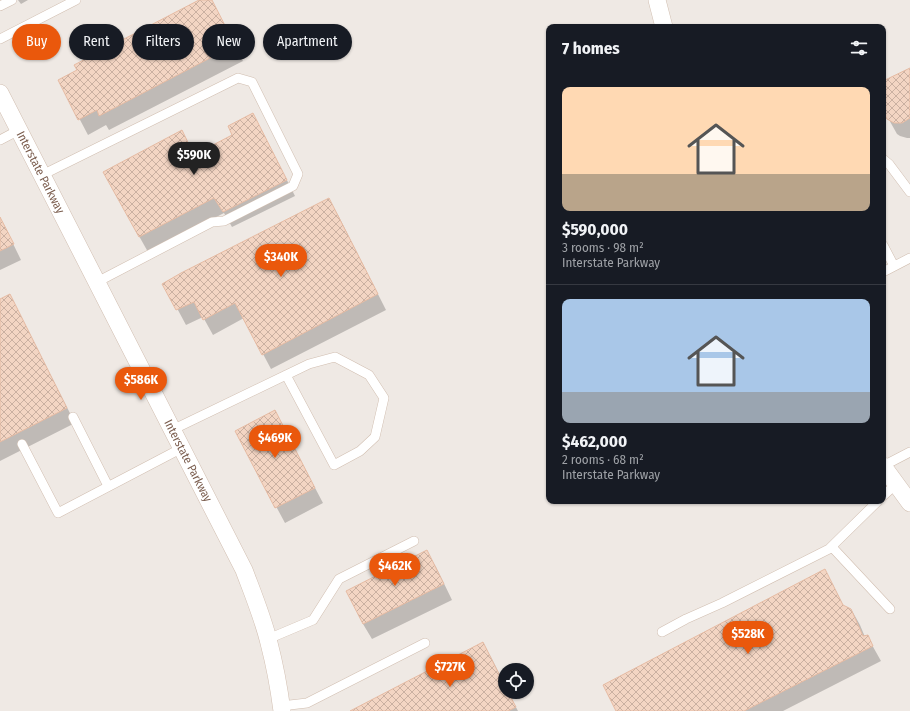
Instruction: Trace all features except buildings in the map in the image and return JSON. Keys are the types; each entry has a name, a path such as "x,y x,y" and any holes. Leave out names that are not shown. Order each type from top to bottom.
{"street":[{"path":"657,0 663,24"},
{"name":"Interstate Parkway","path":"0,93 244,570 258,605 268,639 282,709"},
{"path":"886,470 910,503"}],"lane":[{"path":"0,6 12,0"},
{"path":"0,39 76,0"},
{"path":"42,175 238,78 252,82 298,174 293,186 224,221 212,222 97,282"},
{"path":"0,140 19,130"},
{"path":"886,161 890,164 910,192"},
{"path":"886,251 894,266"},
{"path":"886,270 910,258"},
{"path":"172,430 286,375 309,364 335,357 369,375 384,398 375,436 360,451 334,466 286,375"},
{"path":"73,417 108,486"},
{"path":"22,444 58,513 182,448"},
{"path":"886,464 910,452"},
{"path":"886,493 896,484"},
{"path":"662,632 829,549 875,504"},
{"path":"268,639 313,620 339,579 414,540"},
{"path":"832,547 890,609"},
{"path":"282,709 306,703 425,643"}],"shaded area":[{"path":"0,0 910,0 910,711 0,711"}]}
